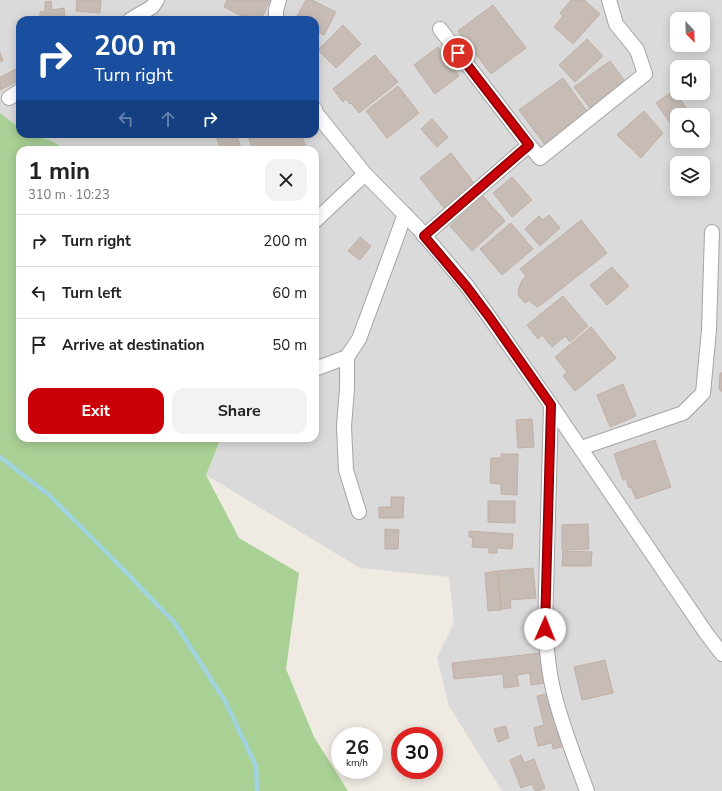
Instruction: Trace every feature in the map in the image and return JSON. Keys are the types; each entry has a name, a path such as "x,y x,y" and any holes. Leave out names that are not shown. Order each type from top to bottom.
{"street":[{"path":"137,16 152,7 157,0"},
{"path":"276,16 279,0"},
{"path":"440,30 540,158 645,74 637,50 616,24 609,0"},
{"path":"319,117 365,174 405,214 466,286 581,448 706,633 722,654"},
{"path":"424,236 529,145"},
{"path":"319,217 365,174"},
{"path":"358,512 346,470 344,426 347,388 347,357 359,339 405,214"},
{"path":"581,448 683,413 703,394 709,330 712,232"},
{"path":"319,368 347,357"},
{"path":"551,405 545,629 553,690 587,791"}],"shaded area":[{"path":"0,0 722,0 722,791 502,791 449,706 437,657 454,623 449,577 360,568 206,475 219,442 319,442 319,146 60,146 43,138 319,138 319,16 16,16 16,125 0,112"}],"green space":[{"path":"0,112 16,125 16,138 43,138 60,146 16,146 16,442 219,442 206,475 239,538 299,573 286,669 314,737 331,764 331,779 340,779 348,791 0,791"}],"building":[{"path":"77,0 101,0 100,13 76,11"},
{"path":"227,0 270,0 263,16 242,16 224,7"},
{"path":"306,0 312,0 336,12 324,35 319,32 319,16 297,16"},
{"path":"571,0 584,0 600,14 573,44 554,27 563,16 560,13"},
{"path":"51,1 52,10 64,8 65,16 40,16 40,12 45,11 45,2"},
{"path":"493,5 526,48 491,74 458,31"},
{"path":"343,25 361,44 336,68 319,51 319,49"},
{"path":"587,39 603,56 575,82 559,65"},
{"path":"438,47 459,76 435,94 414,65"},
{"path":"0,52 3,61 0,61"},
{"path":"375,55 398,82 359,113 346,99 343,102 333,89"},
{"path":"610,61 625,81 590,108 574,87"},
{"path":"16,69 16,82 0,90 0,77"},
{"path":"563,78 589,114 545,145 519,110"},
{"path":"398,86 419,113 387,138 366,111"},
{"path":"670,93 670,100 681,100 686,108 670,108 670,123 656,103"},
{"path":"644,111 663,133 641,158 617,135"},
{"path":"432,119 448,137 437,147 421,129"},
{"path":"216,138 237,138 240,146 220,146"},
{"path":"248,138 302,138 306,146 252,146"},
{"path":"451,153 477,187 445,209 420,178"},
{"path":"512,177 532,200 512,217 493,193"},
{"path":"483,196 505,221 472,251 450,226"},
{"path":"549,215 560,228 540,246 525,229 539,216 543,220"},
{"path":"581,220 607,253 542,304 537,307 529,300 525,303 518,295 522,280 526,276 520,269"},
{"path":"511,223 533,249 502,275 480,249"},
{"path":"360,237 371,246 360,260 348,251"},
{"path":"612,267 629,286 607,305 590,285"},
{"path":"563,296 588,326 570,342 565,336 552,347 542,335 538,339 527,325"},
{"path":"591,327 616,358 575,391 563,376 567,372 555,357"},
{"path":"720,373 722,373 722,392 719,389"},
{"path":"623,384 636,416 610,427 597,395"},
{"path":"532,419 534,447 518,448 516,420"},
{"path":"655,440 671,487 636,499 631,487 629,488 626,479 623,480 614,454"},
{"path":"501,454 518,454 517,495 501,494 501,484 490,483 491,458 501,458"},
{"path":"391,497 404,497 403,518 379,518 379,507 391,507"},
{"path":"488,501 515,501 515,523 488,522"},
{"path":"588,524 589,549 562,550 562,525"},
{"path":"385,529 399,530 398,549 385,549"},
{"path":"469,531 513,534 512,549 497,548 497,553 489,553 489,548 472,547 473,538 469,537"},
{"path":"563,551 592,552 591,566 562,566"},
{"path":"533,568 536,598 510,600 511,608 501,609 498,571"},
{"path":"497,571 501,610 488,611 485,573"},
{"path":"541,653 545,683 531,685 530,673 517,675 519,686 504,688 503,674 454,679 452,663"},
{"path":"605,660 613,693 582,700 574,667"},
{"path":"551,693 565,746 553,749 552,743 538,746 534,728 544,725 537,696"},
{"path":"506,726 509,738 498,742 494,729"},
{"path":"521,755 524,763 534,759 545,788 535,791 532,784 521,788 510,760"}],"waterway":[{"path":"0,457 49,495 175,623 225,701 256,766 257,791"}],"route":[{"path":"458,53 529,145 424,236 466,286 551,405 545,629"}]}
